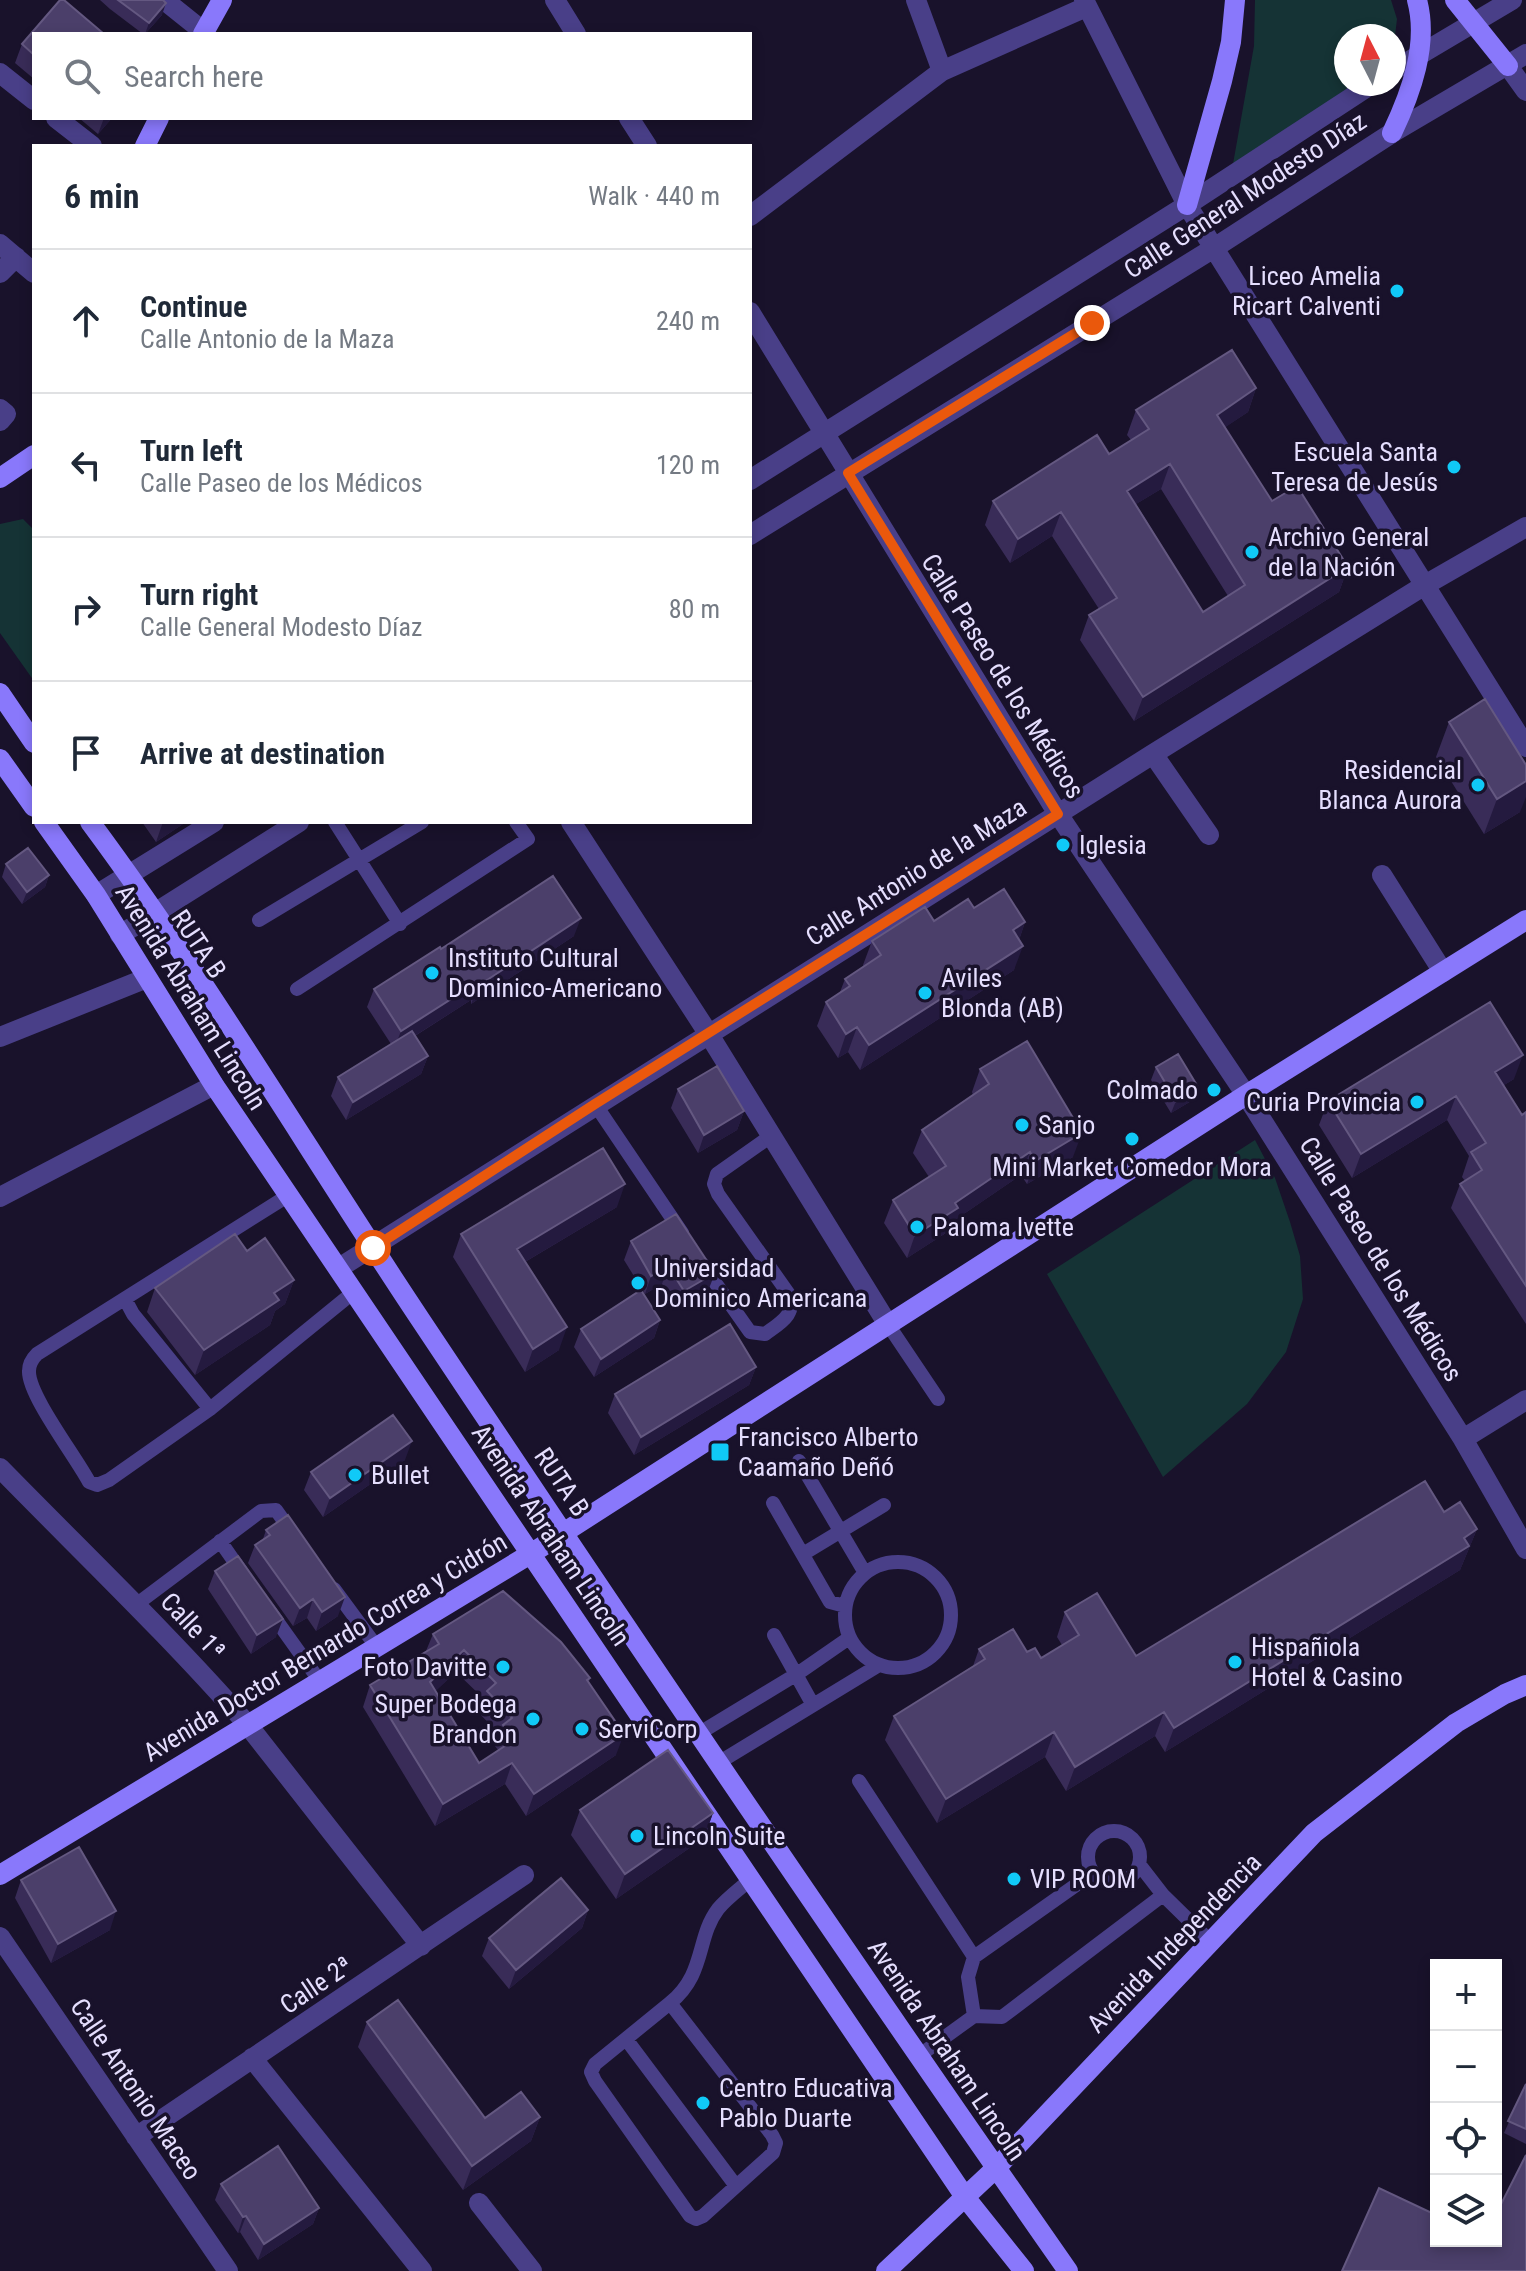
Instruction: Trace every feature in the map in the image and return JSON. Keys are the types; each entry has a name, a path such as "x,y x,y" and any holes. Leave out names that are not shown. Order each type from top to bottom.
{"main road":[{"path":"205,32 222,0"},
{"path":"1187,205 1222,81 1231,42 1235,0"},
{"path":"1392,133 1410,90 1418,54 1422,32 1417,0"},
{"path":"1455,0 1508,66"},
{"path":"146,144 158,120"},
{"path":"0,478 32,456"},
{"path":"0,693 32,740"},
{"path":"0,759 32,804"},
{"name":"Avenida Abraham Lincoln","path":"45,824 96,895 214,1085 965,2197 1024,2271"},
{"name":"Avenida Abraham Lincoln","path":"91,824 156,914 562,1533 920,2055"},
{"name":"Avenida Doctor Bernardo Correa y Cidrón","path":"0,1875 532,1553 887,1323 1526,920"},
{"name":"Avenida Independencia","path":"886,2271 996,2168 1314,1833 1456,1723 1526,1685"},
{"name":"Avenida Abraham Lincoln","path":"996,2168 1068,2271"}],"street":[{"path":"164,0 203,32"},
{"path":"555,0 575,32"},
{"path":"916,0 942,71"},
{"path":"1406,62 1476,24 1512,0"},
{"path":"752,214 942,71 1085,4 1187,205 1526,747"},
{"name":"Calle General Modesto Díaz","path":"752,534 1214,248 1392,133 1526,54"},
{"path":"1508,66 1526,91"},
{"path":"0,73 32,98"},
{"name":"Calle General Modesto Díaz","path":"752,479 1187,205 1354,96"},
{"path":"59,120 89,144"},
{"path":"630,120 646,144"},
{"path":"0,273 8,250 32,271"},
{"name":"Calle Paseo de los Médicos","path":"752,315 1058,814 1246,1095 1463,1439 1526,1549"},
{"path":"0,409 6,414 0,421"},
{"name":"Calle Antonio de la Maza","path":"339,1268 1153,754 1425,585 1526,527"},
{"path":"1153,754 1209,835"},
{"path":"96,895 211,824"},
{"path":"120,935 296,824"},
{"path":"572,824 708,1033 887,1323"},
{"path":"1382,875 1443,972"},
{"path":"0,1037 147,978"},
{"path":"0,1197 214,1085"},
{"path":"1463,1439 1526,1400"},
{"name":"Calle 1ª","path":"0,1468 137,1604 247,1724 421,1946"},
{"name":"Calle 2ª","path":"136,2137 524,1875"},
{"name":"Calle Antonio Maceo","path":"0,1937 228,2271"},
{"path":"252,2058 422,2271"},
{"path":"479,2203 532,2271"}],"lane":[{"name":"RUTA B","path":"90,824 996,2168"},
{"path":"336,824 400,924"},
{"path":"259,920 419,824"},
{"path":"297,989 528,839 517,824"},
{"path":"595,1104 743,1325 755,1335 765,1334 785,1320 792,1301 714,1184 717,1174 771,1136"},
{"path":"289,1195 30,1361 28,1373 34,1391 89,1482 97,1485 109,1480 210,1409 355,1291"},
{"path":"125,1299 133,1314 210,1409"},
{"path":"887,1323 938,1399"},
{"path":"799,1461 865,1573"},
{"path":"773,1503 830,1602 845,1606"},
{"path":"803,1554 884,1505"},
{"path":"137,1604 261,1511 276,1510 303,1547"},
{"path":"220,1541 319,1680"},
{"path":"913,1559 940,1582 949,1597 952,1617 947,1636 936,1653 919,1664 899,1669 879,1665 862,1655 849,1638 845,1606 852,1587 865,1573 880,1565 913,1559"},
{"path":"321,1572 376,1646"},
{"path":"774,1635 813,1705"},
{"path":"698,1734 797,1674 849,1638"},
{"path":"718,1763 879,1665"},
{"path":"859,1781 974,1957"},
{"path":"1139,1864 1130,1878 1115,1884 1099,1879 1093,1873 1089,1866 1088,1850 1091,1843 1104,1833 1120,1832 1134,1841 1138,1848 1139,1864 1163,1895 1211,1942"},
{"path":"974,2016 968,1977 974,1957 1093,1873"},
{"path":"670,2003 776,2143 773,2153 696,2219 690,2216 591,2072 595,2064 682,1993 692,1979 719,1908 751,1879"},
{"path":"920,2055 974,2016 1002,2017 1163,1895"},
{"path":"626,2039 736,2186"}],"green space":[{"path":"1255,0 1391,0 1397,19 1396,24 1334,24 1334,96 1338,96 1233,164 1254,46"},
{"path":"23,519 32,528 32,678 0,633 0,524"},
{"path":"1255,1140 1275,1178 1290,1222 1300,1256 1303,1299 1286,1352 1247,1404 1163,1477 1047,1274"}],"building":[{"path":"60,0 64,0 102,32 32,32"},
{"path":"118,0 163,0 166,3 149,23"},
{"path":"32,32 32,53 22,44"},
{"name":"Archivo General de la Nación","path":"1232,350 1256,388 1217,415 1272,501 1297,486 1348,567 1143,697 1089,615 1117,598 1061,512 1018,539 993,501 1097,435 1109,454 1149,429 1136,410","holes":["1170,464 1245,585 1203,612 1127,491"]},
{"path":"1485,699 1526,765 1526,781 1497,799 1449,722"},
{"path":"28,848 49,875 27,892 6,864"},
{"path":"553,876 581,918 478,986 478,982 401,1031 374,989"},
{"name":"Aviles Blonda (AB)","path":"1004,889 1025,922 1013,930 1023,946 869,1045 857,1027 846,1034 826,1002 850,986 845,979 881,955 872,941 925,907 934,921 968,899 974,908"},
{"path":"1490,1002 1523,1055 1495,1072 1522,1115 1526,1112 1526,1286 1460,1184 1482,1170 1471,1152 1486,1143 1456,1096 1361,1154 1328,1101"},
{"path":"412,1031 428,1056 353,1102 338,1077"},
{"path":"1027,1041 1082,1133 1035,1161 1030,1152 955,1203 958,1208 915,1235 893,1200 946,1166 922,1130 989,1084 980,1069"},
{"path":"1178,1054 1198,1087 1176,1101 1156,1067"},
{"path":"717,1066 744,1111 704,1135 678,1089"},
{"path":"603,1148 625,1184 517,1249 567,1327 533,1349 461,1234"},
{"path":"676,1214 715,1273 684,1291 668,1266 651,1276 631,1241"},
{"path":"235,1234 247,1251 265,1238 294,1280 274,1293 279,1300 204,1350 155,1288"},
{"path":"641,1290 660,1320 601,1359 581,1329"},
{"path":"730,1324 756,1367 641,1437 615,1394"},
{"path":"393,1415 412,1441 330,1498 311,1472"},
{"name":"Hispañiola Hotel & Casino","path":"1425,1481 1444,1512 1460,1502 1477,1529 1464,1538 1469,1546 1174,1728 1164,1712 1075,1767 1054,1732 946,1799 894,1716 985,1659 979,1649 1013,1629 1027,1652 1035,1648 1041,1658 1079,1635 1065,1612 1097,1593 1136,1656"},
{"path":"288,1515 345,1597 322,1612 313,1599 300,1608 255,1545 270,1535 266,1530"},
{"path":"238,1556 283,1619 257,1635 215,1571"},
{"path":"503,1591 561,1642 590,1678 587,1680 624,1734 534,1794 512,1763 443,1804 370,1685 439,1644 433,1634","holes":["464,1650 496,1683 487,1691 512,1718 503,1725 514,1740 479,1763 430,1682"]},
{"name":"Lincoln Suite","path":"668,1750 713,1813 625,1874 580,1810"},
{"path":"79,1847 116,1911 58,1944 21,1880"},
{"path":"561,1878 588,1910 516,1970 489,1938"},
{"path":"398,2000 485,2118 521,2092 540,2117 472,2166 367,2022"},
{"path":"1526,2084 1526,2129 1508,2121"},
{"path":"278,2146 319,2208 264,2244 221,2184"},
{"path":"1526,2155 1526,2271 1342,2271 1379,2188 1430,2212 1430,2247 1502,2247 1502,2202"}],"place":[{"name":"Liceo Amelia Ricart Calventi","path":"1397,291"},
{"name":"Escuela Santa Teresa de Jesús","path":"1454,467"},
{"name":"Archivo General de la Nación","path":"1252,552"},
{"name":"Residencial Blanca Aurora","path":"1478,785"},
{"name":"Iglesia","path":"1063,845"},
{"name":"Instituto Cultural Dominico-Americano","path":"432,973"},
{"name":"Aviles Blonda (AB)","path":"925,993"},
{"name":"Colmado","path":"1214,1090"},
{"name":"Curia Provincia","path":"1417,1102"},
{"name":"Sanjo","path":"1022,1125"},
{"name":"Mini Market Comedor Mora","path":"1132,1139"},
{"name":"Paloma Ivette","path":"917,1227"},
{"name":"Universidad Dominico Americana","path":"638,1283"},
{"name":"Francisco Alberto Caamaño Deñó","path":"720,1452"},
{"name":"Bullet","path":"355,1475"},
{"name":"Hispañiola Hotel & Casino","path":"1235,1662"},
{"name":"Foto Davitte","path":"503,1667"},
{"name":"Super Bodega Brandon","path":"533,1719"},
{"name":"ServiCorp","path":"582,1729"},
{"name":"Lincoln Suite","path":"637,1836"},
{"name":"VIP ROOM","path":"1014,1879"},
{"name":"Centro Educativa Pablo Duarte","path":"703,2103"}],"route":[{"path":"373,1248 595,1104 1058,814 848,473 1092,323"}]}
